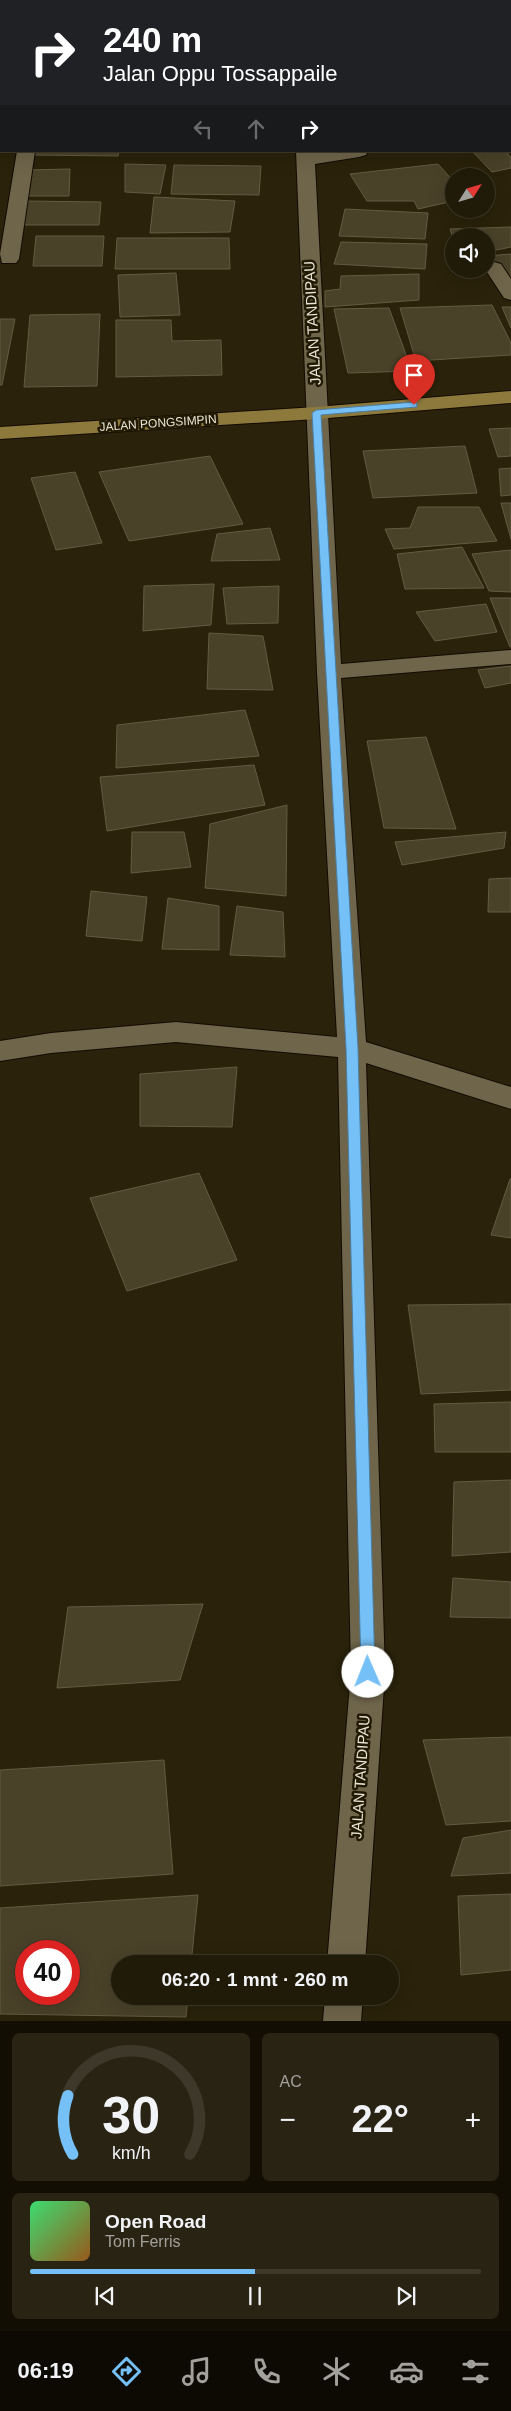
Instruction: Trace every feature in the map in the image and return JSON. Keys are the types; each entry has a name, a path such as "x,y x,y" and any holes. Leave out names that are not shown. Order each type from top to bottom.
{"main road":[{"name":"JALAN PONGSIMPIN","path":"0,433 316,413 511,397"}],"street":[{"path":"9,259 26,152"},
{"path":"305,156 348,152"},
{"name":"JALAN TANDIPAU","path":"305,156 316,413 352,1048 368,1672 347,1955"},
{"path":"495,270 511,294"},
{"path":"330,672 511,657"},
{"path":"0,1051 51,1043 176,1032 352,1048 511,1098"},
{"path":"342,2021 343,2005"}],"building":[{"path":"34,152 119,152 118,156 33,155"},
{"path":"473,152 507,152 511,158 511,168 495,171 495,168 488,168"},
{"path":"125,164 166,165 160,194 125,192"},
{"path":"438,164 445,172 445,203 418,209 414,201 367,201 350,174"},
{"path":"174,165 261,166 259,195 171,194"},
{"path":"70,169 69,196 27,196 28,170"},
{"path":"154,197 235,201 230,232 150,233"},
{"path":"24,201 101,202 99,225 20,225"},
{"path":"345,209 428,213 425,239 339,236"},
{"path":"511,227 511,247 495,250 495,228 480,228"},
{"path":"36,236 104,236 102,266 33,266"},
{"path":"117,238 229,238 230,269 115,269"},
{"path":"341,242 427,244 425,269 334,264"},
{"path":"511,254 511,281 495,264 495,255"},
{"path":"176,273 180,315 120,317 118,275"},
{"path":"419,274 419,300 325,307 325,291 340,289 341,276"},
{"path":"492,305 511,343 511,355 416,361 400,308"},
{"path":"502,307 511,307 511,328"},
{"path":"389,308 412,371 348,373 334,309"},
{"path":"100,314 97,386 24,387 30,315"},
{"path":"0,319 15,319 2,385 0,385"},
{"path":"116,320 171,320 172,341 221,340 222,375 116,377"},
{"path":"511,428 511,456 498,457 489,429"},
{"path":"465,446 477,493 373,498 363,451"},
{"path":"210,456 243,524 129,541 99,472"},
{"path":"511,468 511,495 501,496 499,469"},
{"path":"75,472 102,543 56,550 31,478"},
{"path":"501,503 511,503 511,539"},
{"path":"418,507 479,507 497,541 394,549 385,529 410,528"},
{"path":"270,528 280,560 211,561 217,534"},
{"path":"462,547 484,588 405,589 397,554"},
{"path":"511,550 511,592 489,591 472,554"},
{"path":"214,584 211,625 143,631 144,586"},
{"path":"279,586 278,623 227,624 223,588"},
{"path":"490,598 511,598 511,647 510,647"},
{"path":"486,604 497,632 435,641 416,612"},
{"path":"209,633 263,636 273,690 207,689"},
{"path":"511,666 511,683 485,688 478,670"},
{"path":"245,710 259,756 116,768 117,725"},
{"path":"426,737 456,829 384,828 367,741"},
{"path":"254,765 265,805 107,831 100,777"},
{"path":"287,805 286,896 205,888 210,824"},
{"path":"132,832 184,832 191,867 131,873"},
{"path":"506,832 504,848 402,865 395,842"},
{"path":"511,878 511,912 488,912 489,879"},
{"path":"91,891 147,897 142,941 86,936"},
{"path":"168,898 219,906 219,950 162,949"},
{"path":"237,906 283,912 285,957 230,955"},
{"path":"237,1067 232,1127 140,1126 140,1074"},
{"path":"199,1173 237,1260 127,1291 90,1198"},
{"path":"510,1179 511,1238 491,1235"},
{"path":"511,1304 511,1390 421,1394 408,1305"},
{"path":"511,1402 511,1452 435,1452 434,1404"},
{"path":"511,1480 511,1552 452,1556 454,1482"},
{"path":"453,1578 511,1582 511,1618 450,1617"},
{"path":"203,1604 180,1680 57,1688 68,1607"},
{"path":"511,1737 511,1821 446,1825 423,1740"},
{"path":"164,1760 173,1874 0,1886 0,1770"},
{"path":"511,1830 511,1873 451,1876 463,1838"},
{"path":"511,1894 511,1970 461,1975 458,1896"},
{"path":"198,1895 192,1955 111,1955 111,2005 187,2005 186,2017 0,2014 0,1908"}],"route":[{"path":"368,1672 352,1048 328,652 316,413 414,405"}]}
